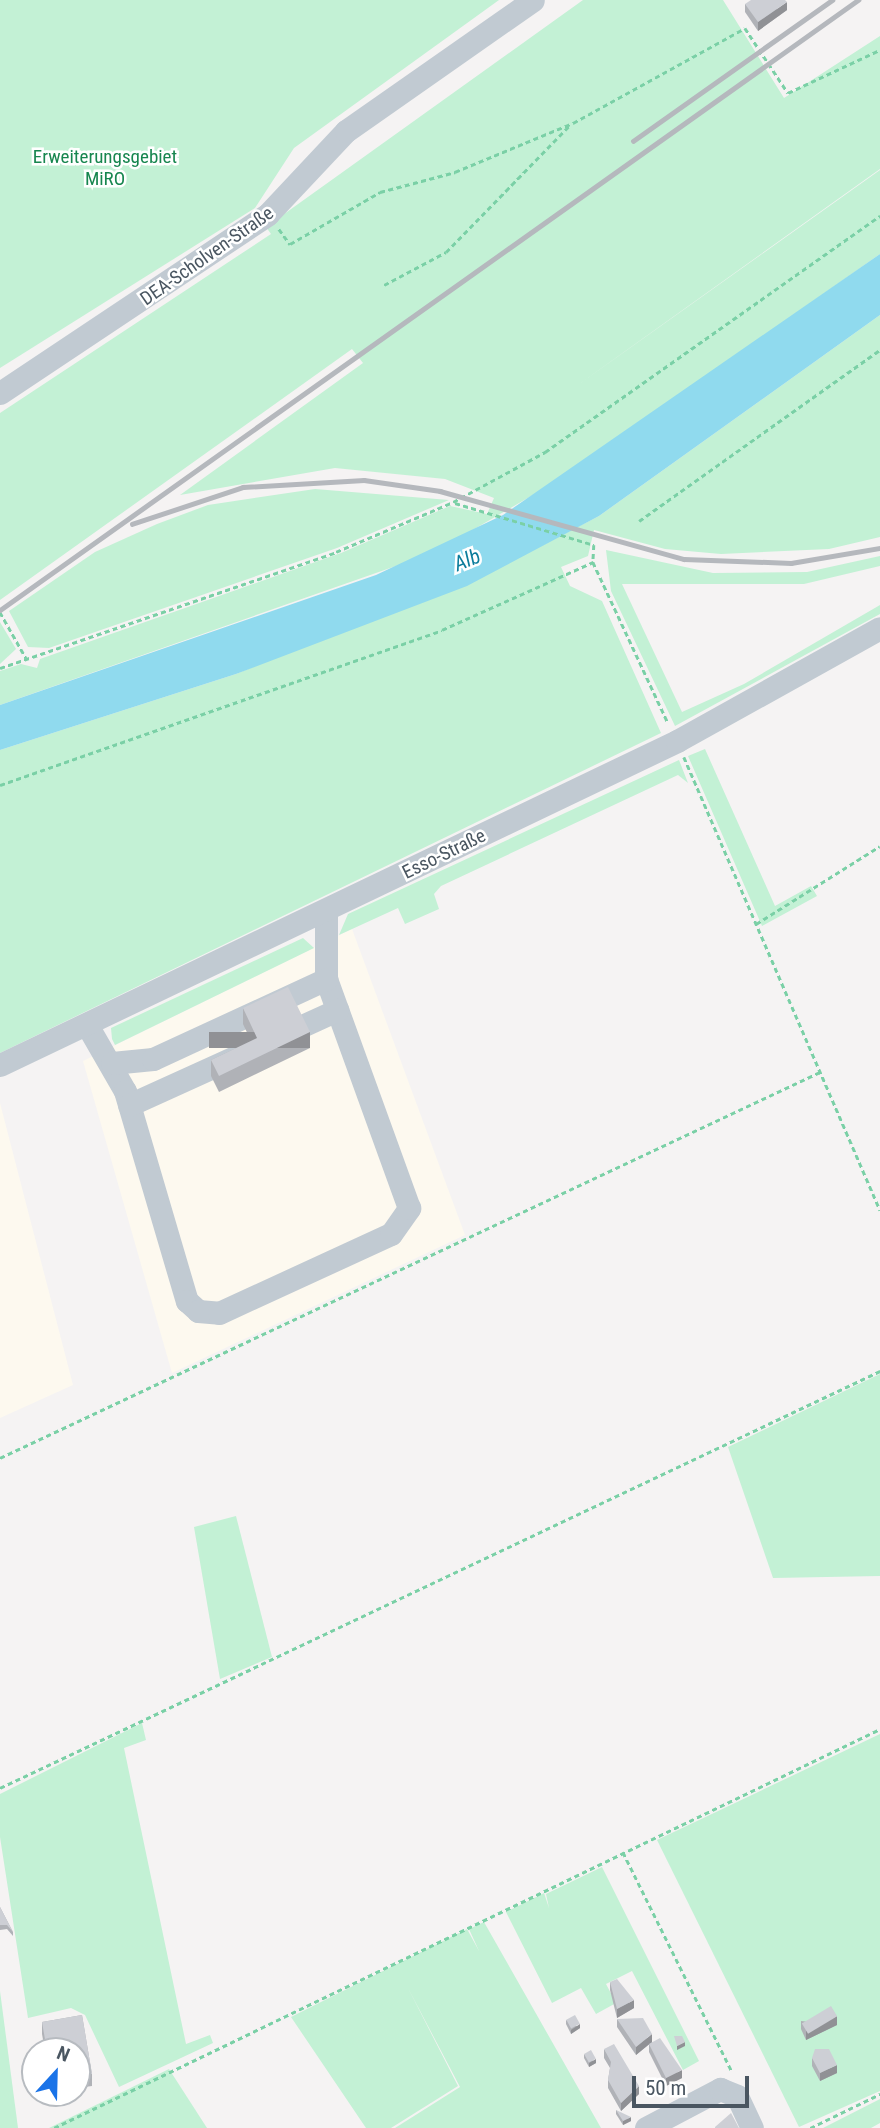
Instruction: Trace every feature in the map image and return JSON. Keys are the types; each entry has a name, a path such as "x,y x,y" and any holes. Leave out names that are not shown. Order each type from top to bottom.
{"street":[{"name":"DEA-Scholven-Straße","path":"0,393 264,217 346,131 533,0"},
{"name":"Esso-Straße","path":"0,1065 677,741 880,628"},
{"path":"87,1024 112,1063 127,1098 187,1301 209,1314 231,1308 391,1234 407,1219 405,1195 332,995 326,910"},
{"path":"112,1063 153,1059 332,995"},
{"path":"127,1098 332,995"},
{"path":"646,2128 720,2089 737,2095 752,2128"}],"path":[{"path":"264,217 290,244 380,192 455,172 573,123 746,28 788,93 880,50"},
{"path":"384,285 446,252 573,123"},
{"path":"0,668 336,552 453,502 545,452 880,216"},
{"path":"639,521 880,350"},
{"path":"453,502 594,545 593,562 677,741 880,1210"},
{"path":"0,785 442,631 593,562"},
{"path":"0,612 26,659"},
{"path":"755,925 880,846"},
{"path":"0,1458 820,1072"},
{"path":"0,1788 880,1371"},
{"path":"54,2128 880,1729"},
{"path":"623,1852 731,2066"},
{"path":"810,2128 880,2094"}],"shaded area":[{"path":"352,929 465,1235 172,1373 83,1061"},
{"path":"0,1103 73,1385 0,1418"}],"green space":[{"name":"Erweiterungsgebiet MiRO","path":"0,0 499,0 294,148 255,208 0,368"},
{"path":"583,0 723,0 784,98 880,36 880,169 575,387 880,170 880,254 562,478 433,553 0,705 0,671 21,664 37,668 40,659 341,553 450,506 487,514 494,498 445,479 335,468 180,495 363,363 352,349 0,600 0,413 271,234 266,227"},
{"path":"880,315 880,537 829,549 721,554 665,549 594,530 588,556 561,567 570,586 602,601 661,733 0,1053 0,750 236,674 537,548 599,516"},
{"path":"315,489 449,500 337,548 49,648 28,647 9,611 95,552 157,524 208,505"},
{"path":"606,550 713,573 807,572 880,556 880,566 804,584 622,584 682,712 744,684 880,605 880,614 675,726 611,591"},
{"path":"0,622 16,649 0,664"},
{"path":"705,749 775,906 811,886 817,896 762,926 688,756"},
{"path":"679,760 688,783 678,775 441,886 434,894 439,909 405,924 398,908 339,935 348,914"},
{"path":"303,938 314,948 115,1045 111,1028"},
{"path":"880,1374 880,1576 773,1578 728,1447"},
{"path":"236,1516 272,1657 220,1679 194,1527"},
{"path":"142,1723 146,1740 124,1748 186,2044 210,2035 213,2043 119,2087 85,2015 71,2008 28,2018 0,1837 0,1794"},
{"path":"880,1734 880,2091 799,2127 657,1840"},
{"path":"602,1867 699,2061 683,2070 632,1971 606,1984 616,2003 596,2014 581,1988 552,2003 506,1912 544,1893 549,1908 546,1894"},
{"path":"484,1922 601,2128 395,2128 460,2087 408,1988 458,2086 391,2128 366,2128 291,2017 467,1929 479,1951 469,1929"},
{"path":"0,1991 18,2128 0,2128"},
{"path":"169,2069 207,2128 49,2128"},
{"path":"880,2099 880,2123 871,2128 823,2128"}],"water":[{"name":"Alb","path":"880,254 880,315 599,516 467,586 236,674 0,750 0,705 376,575 503,515"}],"building":[{"path":"751,0 787,2 758,22 745,4"},
{"path":"288,987 310,1032 219,1076 211,1060 257,1038 243,1008"},
{"path":"0,1907 13,1932 7,1925 0,1925"},
{"path":"617,1979 634,2000 617,2009 610,1982"},
{"path":"831,2006 837,2016 808,2034 802,2024"},
{"path":"82,2015 86,2037 45,2037 42,2022"},
{"path":"575,2015 580,2024 571,2029 566,2020"},
{"path":"643,2018 652,2034 636,2047 617,2019"},
{"path":"674,2036 682,2036 685,2042 677,2046"},
{"path":"660,2038 682,2070 666,2078 649,2044"},
{"path":"614,2044 639,2086 621,2103 608,2080 611,2062 604,2049"},
{"path":"815,2049 829,2049 837,2065 820,2073 812,2058"},
{"path":"591,2050 596,2059 589,2063 584,2054"},
{"path":"616,2110 631,2117 623,2121"},
{"path":"731,2113 739,2128 715,2128 715,2127"}],"railway":[{"path":"633,141 832,0"},
{"path":"0,610 858,0"},
{"path":"132,524 243,487 364,480 440,491 684,559 791,563 880,548"}]}
